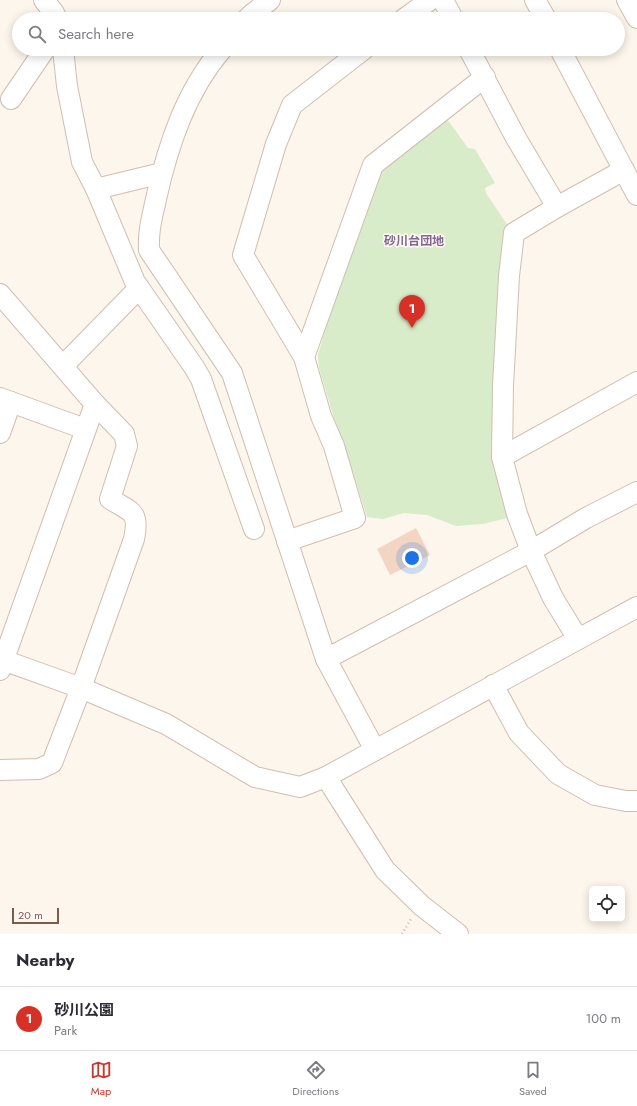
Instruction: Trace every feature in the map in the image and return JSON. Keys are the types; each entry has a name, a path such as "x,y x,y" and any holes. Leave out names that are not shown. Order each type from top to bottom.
{"street":[{"path":"44,0 53,12"},
{"path":"254,12 270,0"},
{"path":"414,12 430,0"},
{"path":"443,0 449,12"},
{"path":"535,0 542,12"},
{"path":"627,0 637,18"},
{"path":"11,99 41,56"},
{"path":"64,56 67,86 82,162 96,189 134,282 201,379 254,529"},
{"path":"216,56 211,62 182,114 162,173 148,234 149,250 232,373 326,659 375,750"},
{"path":"287,541 355,518 334,446 321,416 304,357 244,255 276,144 292,105 355,56"},
{"path":"473,56 516,138 557,208"},
{"path":"564,56 637,195"},
{"path":"304,357 373,165 485,77"},
{"path":"578,639 554,598 531,551 517,514 502,457 503,386 508,292 514,233 624,170"},
{"path":"96,189 162,173"},
{"path":"63,366 138,288"},
{"path":"0,294 95,404 124,434 127,446 110,499 133,514 137,525 134,539 81,688 52,763 39,769 0,770"},
{"path":"502,457 637,382"},
{"path":"0,433 6,400 85,429"},
{"path":"95,404 1,663 81,688 166,724 255,778 300,787 326,777 637,607"},
{"path":"326,659 531,551 586,518 637,492"},
{"path":"493,685 518,733 558,774 594,795 626,801 637,801"},
{"path":"326,777 385,870 422,906 458,934"}],"green space":[{"path":"444,117 468,148 475,149 495,183 485,188 486,193 508,226 492,455 511,517 483,524 456,526 427,515 404,513 383,519 367,517 334,418 319,368 318,355 330,313 377,169"}],"building":[{"path":"416,528 430,555 390,575 377,549"}],"place":[{"name":"砂川公園","path":"412,328"}],"district":[{"name":"砂川台団地","path":"414,241"}]}
